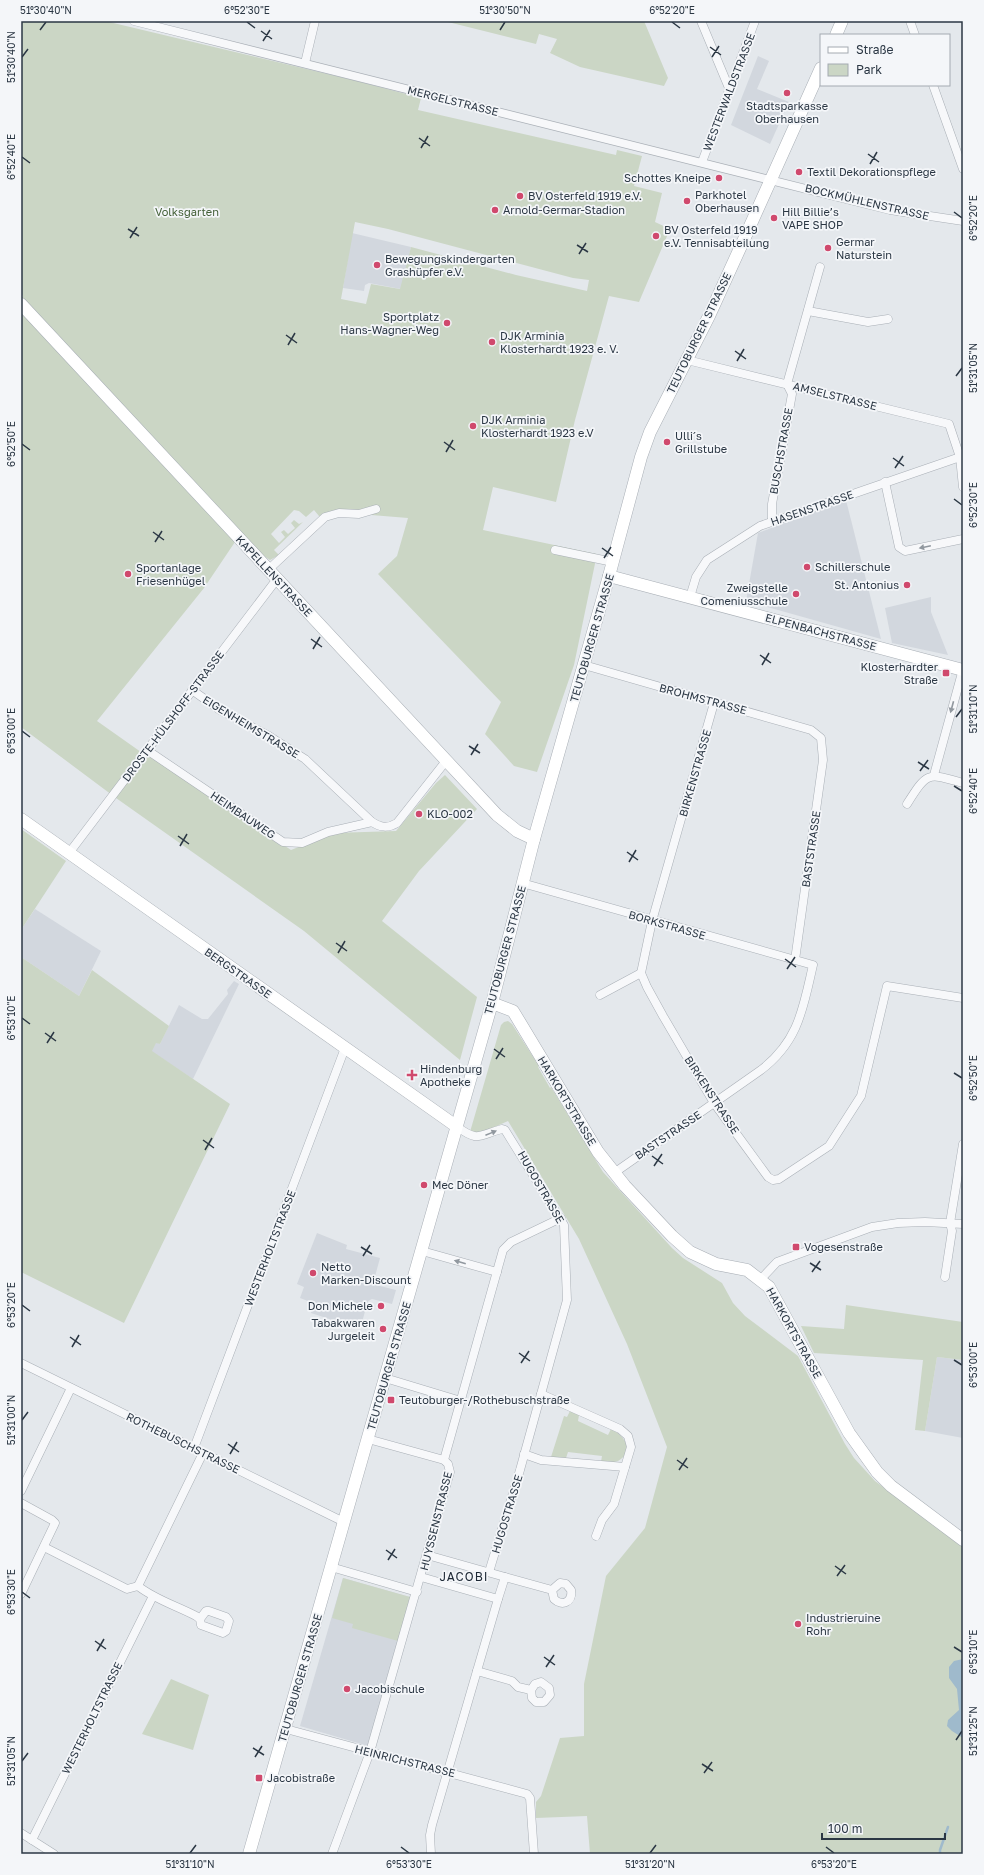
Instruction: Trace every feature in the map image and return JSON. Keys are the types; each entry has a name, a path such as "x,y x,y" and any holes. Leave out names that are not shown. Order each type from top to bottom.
{"street":[{"name":"MERGELSTRASSE","path":"134,21 772,180"},
{"path":"305,63 315,21"},
{"path":"700,21 729,88"},
{"name":"WESTERWALDSTRASSE","path":"702,162 755,21"},
{"path":"836,34 842,21"},
{"path":"910,21 915,34"},
{"name":"TEUTOBURGER STRASSE","path":"249,1854 286,1729 492,1003 534,839 610,576 645,445 772,180 820,70"},
{"path":"933,86 963,169"},
{"name":"BOCKMÜHLENSTRASSE","path":"772,180 890,210 963,222"},
{"name":"BUSCHSTRASSE","path":"772,522 772,504 792,394 787,384 820,267"},
{"name":"KAPELLENSTRASSE","path":"21,304 446,761 508,825 534,839"},
{"path":"808,311 868,322 888,319"},
{"name":"AMSELSTRASSE","path":"687,360 949,424 961,457"},
{"path":"961,457 963,487"},
{"name":"HASENSTRASSE","path":"690,597 698,572 707,560 760,526 961,457"},
{"path":"885,482 899,547 902,550 905,551 963,539"},
{"path":"268,570 325,517 339,513 359,514 376,509"},
{"path":"555,550 613,562"},
{"name":"ELPENBACHSTRASSE","path":"610,576 963,670"},
{"name":"DROSTE-HÜLSHOFF-STRASSE","path":"70,853 277,579"},
{"name":"BROHMSTRASSE","path":"584,665 811,730 821,738"},
{"path":"934,775 963,670"},
{"name":"EIGENHEIMSTRASSE","path":"192,690 220,710 275,740 305,759 372,822"},
{"name":"BIRKENSTRASSE","path":"714,703 652,921 641,972 647,987 663,1016 714,1103 768,1177 773,1180 779,1179 829,1146 861,1096 887,986 963,998"},
{"name":"BASTSTRASSE","path":"795,960 822,767 823,747 821,738"},
{"name":"HEIMBAUWEG","path":"147,750 283,842 302,843 332,830 355,827 372,822"},
{"path":"372,822 383,827 397,823 446,761"},
{"path":"907,804 919,785 934,775 963,783"},
{"name":"BERGSTRASSE","path":"21,819 456,1126"},
{"name":"BORKSTRASSE","path":"522,883 652,921 813,965"},
{"name":"BASTSTRASSE","path":"614,1173 770,1063 786,1046 798,1023 813,965"},
{"path":"600,995 641,972"},
{"name":"HARKORTSTRASSE","path":"492,1003 512,1011 587,1134 614,1173 672,1236 690,1252 716,1264 747,1270 761,1279 769,1287 849,1433 877,1472 891,1486 963,1540"},
{"name":"WESTERHOLTSTRASSE","path":"194,1448 345,1048"},
{"name":"HUGOSTRASSE","path":"456,1126 469,1135 478,1137 499,1130 506,1130 564,1225 566,1306 489,1572"},
{"path":"945,1277 952,1231 950,1223 963,1144"},
{"name":"HUYSSENSTRASSE","path":"332,1854 370,1752 422,1577 450,1472 448,1464 444,1460 497,1272 506,1246 561,1218"},
{"path":"761,1279 778,1262 872,1227 904,1222 963,1224"},
{"path":"422,1251 497,1272"},
{"name":"ROTHEBUSCHSTRASSE","path":"21,1363 344,1522"},
{"path":"385,1378 461,1400"},
{"path":"21,1491 71,1388"},
{"path":"541,1394 625,1432 628,1436 630,1447 614,1504 602,1520 596,1536"},
{"path":"368,1439 444,1460"},
{"path":"44,1547 127,1589 138,1586 203,1453"},
{"path":"524,1454 541,1460 625,1467"},
{"path":"21,1503 54,1522 44,1547 21,1594"},
{"path":"427,1556 552,1590"},
{"path":"331,1567 417,1592"},
{"path":"422,1577 498,1599"},
{"path":"431,1854 431,1830 505,1577"},
{"path":"138,1586 148,1595 200,1619"},
{"name":"WESTERHOLTSTRASSE","path":"32,1840 153,1596"},
{"path":"477,1671 512,1681 518,1687 531,1690"},
{"name":"HEINRICHSTRASSE","path":"286,1729 524,1793 530,1798 534,1854"},
{"path":"21,1833 54,1854"}],"shaded area":[{"path":"758,56 769,61 757,89 789,102 770,144 731,125"},
{"name":"Bewegungskindergarten Grashüpfer e.V.","path":"352,233 411,247 401,289 369,283 365,285 364,291 343,288"},
{"name":"Schillerschule","path":"846,500 881,639 746,601 758,533"},
{"path":"931,597 931,612 948,655 892,643 885,608"},
{"path":"35,909 101,951 79,996 21,957 21,930"},
{"path":"234,981 239,984 193,1079 151,1051 156,1042 160,1044 179,1005 202,1019 208,1019 228,994 227,990"},
{"path":"317,1233 347,1245 346,1249 380,1258 374,1280 376,1285 396,1290 392,1304 372,1299 368,1301 360,1329 311,1313 313,1303 300,1298 304,1287 297,1284"},
{"path":"937,1357 963,1360 963,1438 925,1431"},
{"name":"Jacobischule","path":"343,1578 410,1597 368,1746 300,1726"}],"green space":[{"name":"Volksgarten","path":"21,21 105,21 357,81 421,98 418,110 616,155 617,150 642,156 634,186 662,193 655,222 670,229 639,302 609,296 575,420 556,502 493,487 483,530 597,554 574,665 537,772 514,766 485,734 501,702 378,574 397,556 408,518 359,514 327,519 324,522 314,510 306,517 299,511 294,510 271,534 279,543 285,537 281,532 284,530 288,534 295,528 291,523 294,520 299,524 303,522 274,550 279,555 270,560 237,539 204,588 97,721 148,757 154,758 291,850 334,833 396,831 436,783 445,775 477,809 419,871 382,921 477,997 460,1060 304,931 116,798 21,727 21,300 23,296 21,294","holes":["355,222 388,229 573,278 589,280 587,291 516,275 411,247 400,289 371,284 366,304 341,299"]},
{"path":"444,21 644,21 668,78 664,86 580,67 550,53 557,39 539,34 536,44"},
{"path":"21,829 66,861 21,930"},
{"path":"21,957 79,996 92,970 169,1026 160,1044 156,1043 152,1051 230,1104 124,1323 21,1272"},
{"path":"508,1021 512,1024 539,1066 538,1067 550,1088 551,1087 603,1172 672,1248 683,1258 722,1283 733,1303 745,1316 798,1356 845,1444 854,1458 875,1481 963,1546 963,1854 590,1854 587,1816 536,1818 536,1802 541,1796 560,1738 584,1736 584,1684 606,1576 645,1528 667,1447 627,1344 579,1239 508,1121 481,1133 470,1132 501,1025"},
{"path":"846,1305 963,1322 963,1360 937,1357 925,1431 915,1430 923,1360 814,1353 801,1326 844,1329"},
{"path":"570,1411 579,1415 578,1421 608,1435 611,1429 620,1435 624,1439 627,1448 623,1457 614,1462 601,1462 602,1456 568,1452 566,1458 551,1457 564,1416 567,1417"},
{"path":"343,1578 410,1597 398,1641 352,1628 353,1624 332,1618"},
{"path":"171,1679 209,1695 193,1750 142,1734"}],"water":[{"path":"963,1659 963,1738 947,1726 948,1720 959,1710 957,1689 949,1678 949,1667 954,1661"}],"waterway":[{"path":"940,1854 948,1827"}],"place":[{"name":"Stadtsparkasse Oberhausen","path":"787,93"},
{"name":"Textil Dekorationspflege","path":"799,172"},
{"name":"Schottes Kneipe","path":"719,178"},
{"name":"BV Osterfeld 1919 e.V.","path":"520,196"},
{"name":"Parkhotel Oberhausen","path":"687,201"},
{"name":"Arnold-Germar-Stadion","path":"495,210"},
{"name":"Hill Billie’s VAPE SHOP","path":"774,218"},
{"name":"BV Osterfeld 1919 e.V. Tennisabteilung","path":"656,236"},
{"name":"Germar Naturstein","path":"828,248"},
{"name":"Bewegungskindergarten Grashüpfer e.V.","path":"377,265"},
{"name":"Sportplatz Hans-Wagner-Weg","path":"447,323"},
{"name":"DJK Arminia Klosterhardt 1923 e. V.","path":"492,342"},
{"name":"DJK Arminia Klosterhardt 1923 e.V","path":"473,426"},
{"name":"Ulli´s Grillstube","path":"667,442"},
{"name":"Schillerschule","path":"807,567"},
{"name":"Sportanlage Friesenhügel","path":"128,574"},
{"name":"St. Antonius","path":"907,585"},
{"name":"Zweigstelle Comeniusschule","path":"796,594"},
{"name":"Klosterhardter Straße","path":"946,673"},
{"name":"KLO-002","path":"419,814"},
{"name":"Hindenburg Apotheke","path":"412,1075"},
{"name":"Mec Döner","path":"424,1185"},
{"name":"Vogesenstraße","path":"796,1247"},
{"name":"Netto Marken-Discount","path":"313,1273"},
{"name":"Don Michele","path":"381,1306"},
{"name":"Tabakwaren Jurgeleit","path":"383,1329"},
{"name":"Teutoburger-/Rothebuschstraße","path":"391,1400"},
{"name":"Industrieruine Rohr","path":"798,1624"},
{"name":"Jacobischule","path":"347,1689"},
{"name":"Jacobistraße","path":"259,1778"}],"district":[{"name":"JACOBI","path":"464,1577"}]}
